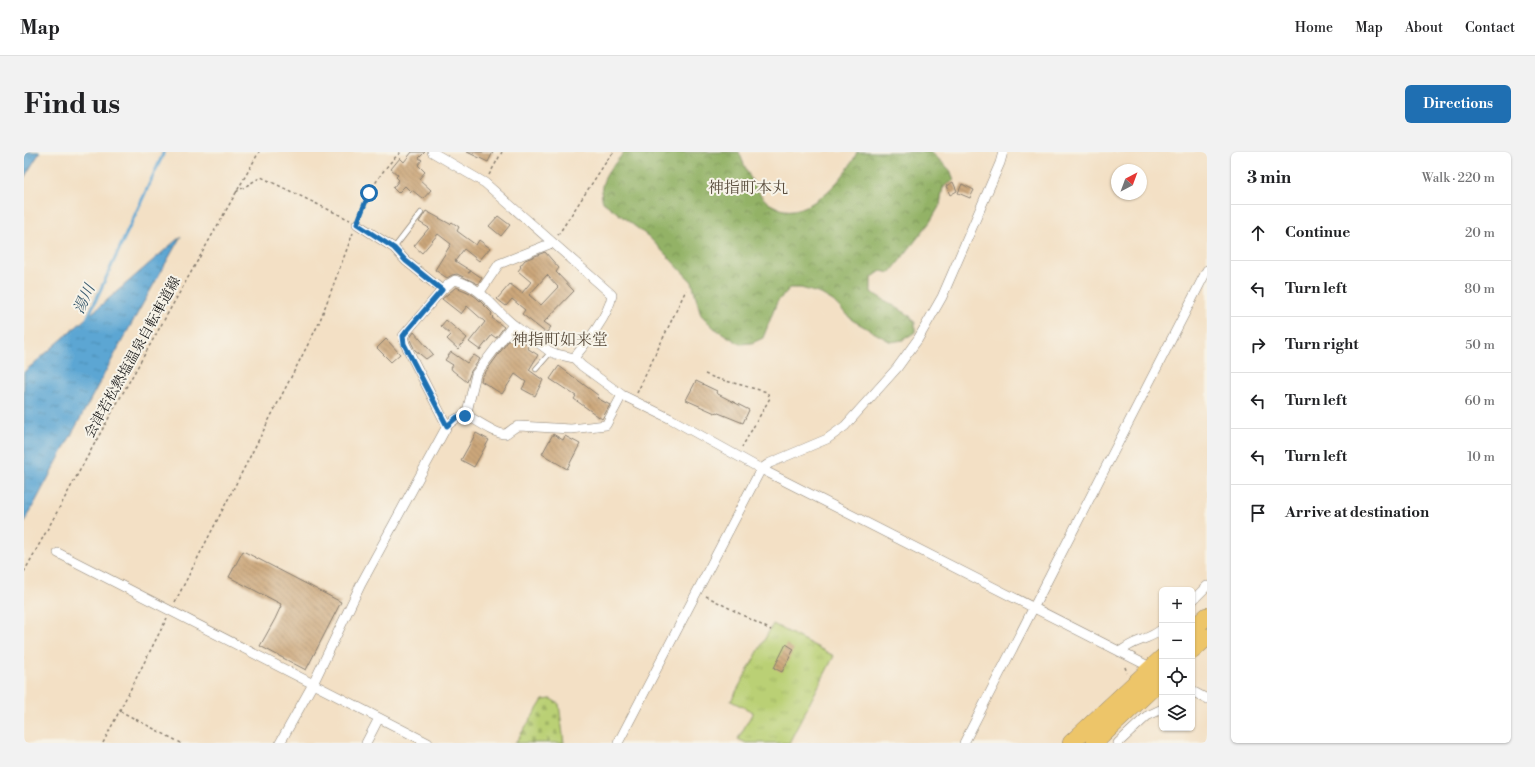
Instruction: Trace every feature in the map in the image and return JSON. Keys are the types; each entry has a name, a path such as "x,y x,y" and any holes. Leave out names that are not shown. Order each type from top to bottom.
{"highway":[{"path":"1195,627 1207,616"},
{"path":"1195,648 1207,637"},
{"path":"1071,743 1159,670"},
{"path":"1094,743 1159,670"}],"street":[{"path":"432,152 485,183 552,243 606,288 612,295 610,303 601,320 574,358"},
{"path":"618,743 761,469 770,463 826,439 845,426 896,368 918,340 942,297 1000,163 1003,152"},
{"path":"357,224 394,248 406,261 442,290"},
{"path":"480,292 499,264 552,243"},
{"path":"964,743 1207,270"},
{"path":"447,426 404,344 403,336 442,290 455,280 480,292 513,325 550,352 574,358 582,366 622,395 761,469 1120,652 1159,670"},
{"path":"466,416 476,374 513,325"},
{"path":"280,743 313,684 361,584 447,426 457,417 466,416 499,433 505,434 519,426 571,429 606,425 622,395"},
{"path":"58,553 428,743"},
{"path":"1195,598 1207,586"},
{"path":"1120,652 1128,645 1151,637 1159,631"},
{"path":"1195,693 1207,699"},
{"path":"1118,743 1147,716 1159,710"},
{"path":"366,743 379,718"}],"lane":[{"path":"394,248 421,213"},
{"path":"536,369 550,352"}],"path":[{"name":"会津若松熱塩温泉自転車道線","path":"24,572 107,421 259,152"},
{"path":"103,743 319,323 369,193 377,179 401,152"},
{"path":"485,183 502,152"},
{"path":"552,243 614,152"},
{"path":"235,193 261,177 357,224"},
{"path":"633,400 686,290"},
{"path":"705,374 767,392 770,398 737,456"},
{"path":"697,592 771,630"},
{"path":"120,711 181,743"}],"green space":[{"path":"624,152 739,152 756,188 765,200 770,204 784,210 795,210 817,200 828,192 846,171 857,152 931,152 950,170 954,180 943,187 940,205 930,222 890,273 881,271 871,278 871,292 909,315 915,323 915,332 903,340 891,342 852,320 833,301 821,294 801,288 790,288 777,302 763,338 752,343 740,344 714,328 701,315 692,282 649,237 603,202 601,194 604,181"},
{"path":"773,624 834,656 789,743 746,743 738,739 753,712 731,701"},
{"path":"551,699 559,704 564,743 515,743 543,700"}],"water":[{"path":"24,152 40,152 24,178"},
{"path":"181,236 123,339 24,523 24,372"}],"building":[{"path":"412,152 425,152 419,158 422,160 418,165 425,172 419,179 431,190 423,199 412,190 411,192 405,186 398,193 393,188 399,180 396,177 398,175 391,169 400,158 404,162"},
{"path":"467,152 493,152 488,162"},
{"path":"953,182 957,191 950,195 946,186"},
{"path":"962,184 974,190 970,198 958,193"},
{"path":"426,211 450,224 452,222 459,227 457,231 476,245 479,240 490,248 479,261 464,249 455,261 471,271 468,273 472,271 482,278 478,284 457,274 447,278 435,270 451,244 438,234 422,253 414,246 429,228 419,222"},
{"path":"498,216 510,225 501,236 489,226"},
{"path":"545,252 559,268 556,272 574,291 544,322 551,327 546,333 522,314 525,310 512,299 506,306 497,299 510,284 522,293 531,282 518,271 525,260","holes":["547,275 558,287 541,305 529,295"]},
{"path":"456,287 477,298 492,313 492,318 504,327 496,338 492,335 480,350 469,342 485,322 467,306 461,314 442,299"},
{"path":"446,320 467,338 458,349 447,339 451,335 441,326"},
{"path":"414,332 433,354 426,359 415,350 411,342 410,338"},
{"path":"514,333 529,345 527,348 538,355 529,370 543,380 535,396 522,389 526,382 515,374 502,394 481,381 482,377"},
{"path":"386,339 400,354 391,362 377,348"},
{"path":"451,352 467,363 474,355 480,359 471,371 467,382 452,370 451,368 453,365 445,360"},
{"path":"559,366 599,396 597,398 610,405 602,419 574,399 576,396 550,379"},
{"path":"696,381 717,391 716,393 749,410 743,423 716,412 715,413 686,400"},
{"path":"476,433 489,440 474,467 461,460"},
{"path":"553,434 563,440 565,436 580,444 567,469 542,454"},
{"path":"243,551 341,602 306,670 260,646 275,619 281,604 229,577"},
{"path":"786,644 794,649 782,672 774,668"}],"waterway":[{"name":"湯川","path":"87,319 164,152"}],"district":[{"name":"神指町本丸","path":"748,187"},
{"name":"神指町如来堂","path":"560,339"}],"route":[{"path":"369,193 357,224 394,248 406,261 442,290 403,336 404,344 447,426 457,417 465,416"}]}
